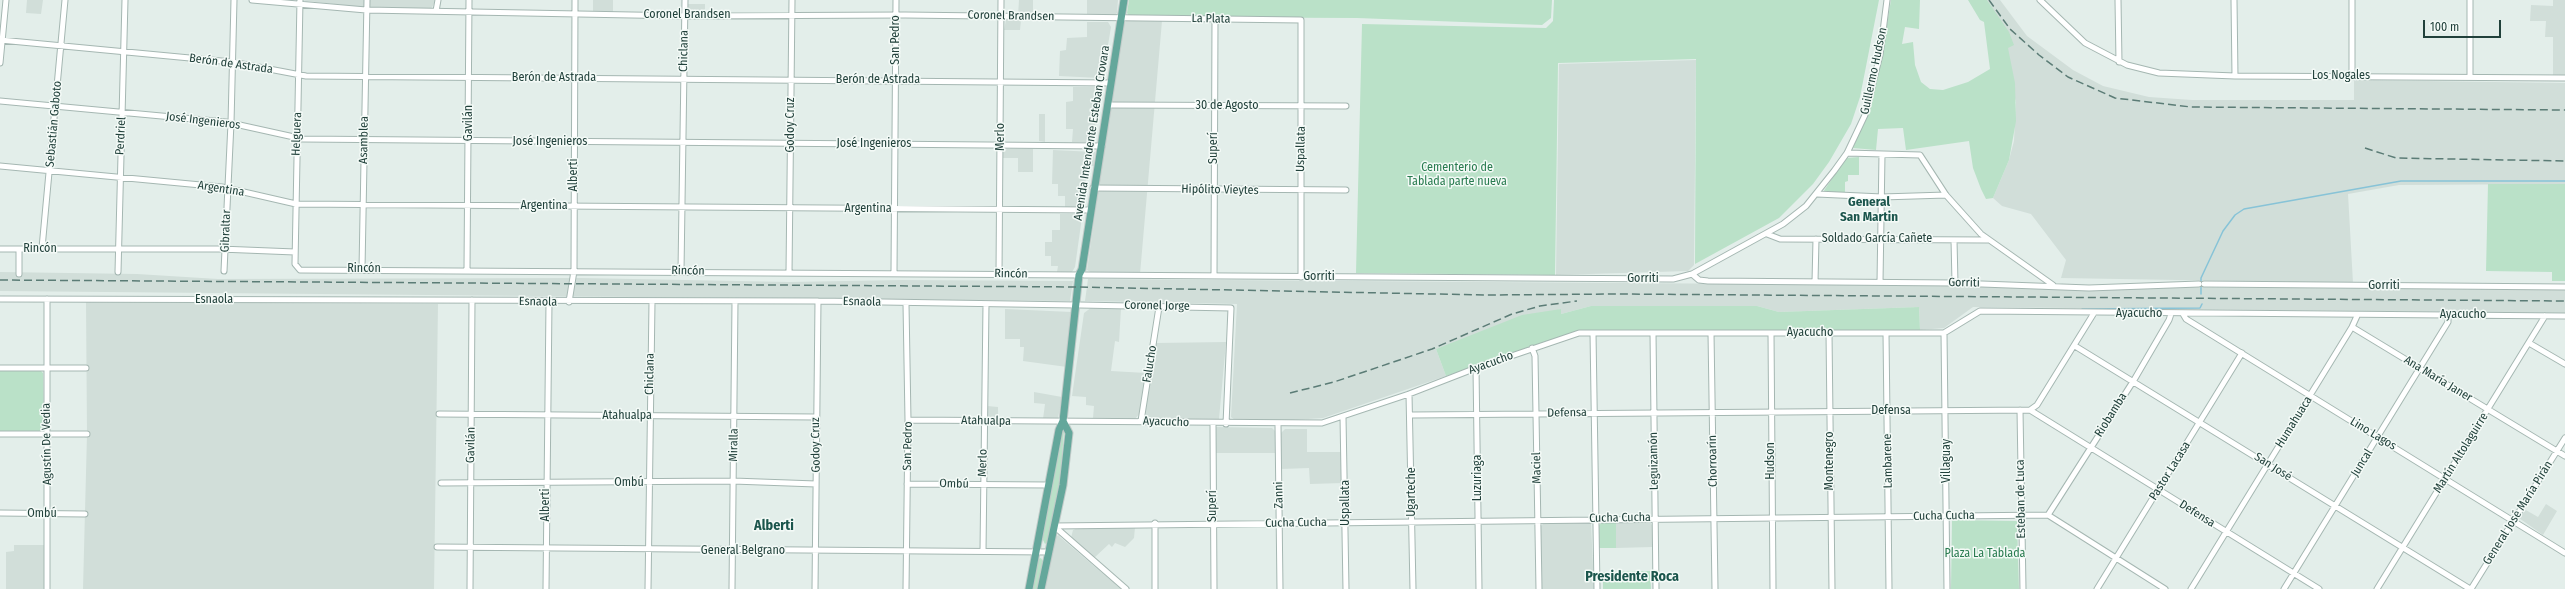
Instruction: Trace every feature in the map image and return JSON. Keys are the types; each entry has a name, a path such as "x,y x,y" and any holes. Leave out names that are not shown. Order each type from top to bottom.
{"main road":[{"name":"Avenida Intendente Esteban Crovara","path":"1078,307 1090,210 1102,146 1124,0"},
{"path":"1029,589 1059,430 1063,421 1078,307"},
{"path":"1042,589 1069,433 1063,421"}],"street":[{"path":"0,63 6,0"},
{"name":"Sebastián Gaboto","path":"42,248 65,0"},
{"name":"Perdriel","path":"118,272 119,177 125,0"},
{"name":"Gibraltar","path":"224,271 231,123 234,0"},
{"name":"Coronel Brandsen","path":"252,0 300,2 366,10 685,16 896,15 1121,18"},
{"name":"Asamblea","path":"362,269 367,0"},
{"path":"436,11 438,0"},
{"name":"Gavilán","path":"467,270 470,141 469,0"},
{"name":"Alberti","path":"569,302 574,271 575,0"},
{"name":"Chiclana","path":"681,271 685,0"},
{"name":"Godoy Cruz","path":"789,273 792,0"},
{"name":"San Pedro","path":"894,272 896,0"},
{"name":"Merlo","path":"999,274 1001,0"},
{"name":"Guillermo Hudson","path":"1692,274 1767,234 1795,216 1817,194 1847,153 1865,115 1871,93 1887,0"},
{"path":"2040,0 2080,40 2119,62"},
{"path":"2118,0 2119,62"},
{"path":"2234,0 2235,76"},
{"path":"2352,0 2352,76"},
{"path":"2470,0 2470,77"},
{"name":"Helguera","path":"296,268 295,252 297,138 300,76 300,2"},
{"name":"La Plata","path":"1121,18 1300,20"},
{"name":"Superí","path":"1214,19 1214,276"},
{"name":"Uspallata","path":"1300,20 1302,106 1301,277"},
{"name":"Berón de Astrada","path":"1,40 232,62 300,76 1111,83"},
{"name":"Los Nogales","path":"2119,62 2159,73 2235,76 2565,78"},
{"name":"José Ingenieros","path":"0,101 55,105 231,123 297,138 364,141 1001,144 1102,146"},
{"name":"30 de Agosto","path":"1108,105 1346,106"},
{"path":"1847,153 1918,153 1923,157 1946,195 1987,240 2054,286"},
{"path":"1880,282 1882,154"},
{"name":"Argentina","path":"0,166 228,188 296,204 1090,210"},
{"name":"Hipólito Vieytes","path":"1094,188 1301,191 1346,190"},
{"path":"1817,194 1882,197 1946,195"},
{"name":"Soldado García Cañete","path":"1767,234 1780,239 1987,240"},
{"path":"1815,282 1816,239"},
{"path":"1954,240 1955,283"},
{"name":"Rincón","path":"0,249 42,248 295,252"},
{"path":"19,249 19,274"},
{"name":"Rincón","path":"296,268 300,270 362,269 789,273 894,272 999,274 1082,273"},
{"name":"Gorriti","path":"1082,273 1301,277 1673,279 1692,274 1699,280 1708,281 1955,283 2097,288 2201,284 2565,287"},
{"name":"Esnaola","path":"0,299 472,300 549,302 818,301 1078,307"},
{"name":"Agustín De Vedia","path":"47,299 47,589"},
{"name":"Gavilán","path":"470,589 472,300"},
{"name":"Godoy Cruz","path":"816,589 818,301"},
{"name":"Alberti","path":"546,589 549,302"},
{"name":"Chiclana","path":"648,589 652,302"},
{"name":"Miralla","path":"732,589 735,302"},
{"name":"San Pedro","path":"906,304 908,420 906,589"},
{"name":"Merlo","path":"983,551 986,304"},
{"name":"Coronel Jorge","path":"1078,307 1227,306 1232,312 1226,424"},
{"name":"Falucho","path":"1141,421 1159,307"},
{"name":"Ayacucho","path":"1063,421 1141,421 1278,425 1322,423 1410,394 1476,368 1570,335 1594,333 1944,333 1980,311 2094,314 2565,316"},
{"path":"2030,410 2037,405 2094,314"},
{"name":"Riobamba","path":"2048,515 2134,380 2171,314"},
{"name":"Lino Lagos","path":"2183,314 2186,319 2446,478 2565,553"},
{"name":"Juncal","path":"2284,589 2448,322 2448,315"},
{"name":"Humahuaca","path":"2191,589 2352,327 2357,316"},
{"name":"Martín Altolaguirre","path":"2377,589 2545,316"},
{"name":"Ana María Janer","path":"2352,327 2565,456"},
{"path":"1594,333 1596,589"},
{"name":"Leguizamón","path":"1653,333 1656,589"},
{"name":"Chorroarín","path":"1711,333 1715,589"},
{"name":"Hudson","path":"1771,333 1771,518 1773,589"},
{"name":"Montenegro","path":"1829,333 1832,589"},
{"name":"Lambarene","path":"1886,333 1889,589"},
{"name":"Villaguay","path":"1944,333 1947,589"},
{"path":"2529,343 2565,364"},
{"name":"San José","path":"2075,346 2134,380 2471,589"},
{"name":"Maciel","path":"1532,348 1535,356 1539,589"},
{"name":"Pastor Lacasa","path":"2097,589 2242,353"},
{"path":"0,368 86,368"},
{"name":"Luzuriaga","path":"1476,368 1478,413 1479,589"},
{"name":"Ugarteche","path":"1410,394 1412,415 1413,589"},
{"name":"Esteban de Luca","path":"2020,410 2022,589"},
{"name":"Defensa","path":"1412,415 1478,413 1536,414 2030,410 2319,589"},
{"name":"Atahualpa","path":"438,414 472,416 816,417"},
{"name":"Uspallata","path":"1343,417 1346,589"},
{"name":"Atahualpa","path":"908,420 1063,421"},
{"name":"Superí","path":"1213,424 1214,589"},
{"name":"Zanni","path":"1278,425 1280,589"},
{"path":"0,434 87,434"},
{"name":"General José María Pirán","path":"2471,589 2565,438"},
{"name":"Ombú","path":"441,483 649,483 733,481 816,484"},
{"name":"Ombú","path":"907,484 1049,485"},
{"name":"Ombú","path":"0,513 85,514"},
{"path":"2048,515 2165,589"},
{"name":"Cucha Cucha","path":"1054,526 1155,523 2048,515"},
{"path":"1155,523 1155,589"},
{"path":"1054,526 1126,589"},
{"name":"General Belgrano","path":"437,547 732,551 816,550 1049,552"}],"shaded area":[{"path":"27,0 43,0 41,14 26,13"},
{"path":"298,0 436,0 431,9 371,8"},
{"path":"593,0 613,0 613,13 593,12"},
{"path":"1019,0 1033,0 1033,16 1018,16"},
{"path":"1087,0 1118,0 1117,13 1114,16 1087,16"},
{"path":"1987,0 2000,0 2027,36 2073,70 2103,86 2149,97 2192,100 2354,100 2354,80 2565,83 2565,184 2399,185 2348,194 2353,283 2061,278 2066,260 2031,214 2002,206 1993,198 2009,160 2014,141 2016,102 1991,7"},
{"path":"2553,0 2565,0 2565,77 2553,77 2553,37 2545,37 2546,21 2530,21 2531,5 2553,6"},
{"path":"687,4 705,4 705,13 690,13"},
{"path":"1006,20 1021,20 1020,30 1004,30"},
{"path":"1127,20 1162,21 1140,274 1092,273 1087,270 1122,26"},
{"path":"1087,22 1108,22 1111,27 1103,75 1100,78 1059,76 1060,51 1066,50 1067,38 1087,37"},
{"path":"1696,60 1694,265 1688,271 1556,275 1559,64"},
{"path":"1073,87 1099,87 1101,90 1093,138 1090,142 1072,142 1073,129 1066,129 1066,102 1073,101"},
{"path":"1039,114 1045,114 1045,142 1039,141"},
{"path":"1007,149 1033,149 1033,172 1018,172 1018,158 1003,158 1003,152"},
{"path":"1053,150 1095,152 1094,166 1090,166 1086,178 1083,207 1065,207 1065,196 1058,196 1058,184 1052,184"},
{"path":"1060,214 1080,214 1082,217 1075,267 1072,272 1057,272 1058,266 1051,266 1051,256 1045,256 1045,242 1052,242 1052,230 1060,230"},
{"path":"0,272 137,274 218,279 581,278 789,282 902,280 1073,281 1070,301 0,291"},
{"path":"1088,279 2565,290 2565,313 1973,307 1944,328 1920,330 1919,307 1779,312 1757,306 1591,306 1561,314 1561,309 1436,349 1446,376 1323,418 1278,421 1235,420 1231,417 1237,304 1085,301"},
{"path":"86,302 438,304 434,589 83,589 87,434"},
{"path":"1092,307 1121,308 1119,342 1115,341 1111,371 1146,373 1140,413 1135,419 1093,418 1094,406 1086,405 1086,397 1072,396 1084,313"},
{"path":"1005,309 1072,312 1067,367 1023,361 1024,347 1020,347 1020,339 1005,339"},
{"path":"1226,342 1219,419 1217,421 1145,418 1144,416 1156,343"},
{"path":"1034,392 1062,397 1058,418 1043,419 1045,404 1034,403"},
{"path":"987,406 998,407 998,418 987,417"},
{"path":"1216,427 1272,428 1276,432 1276,453 1214,453"},
{"path":"1285,429 1307,429 1307,452 1342,452 1343,483 1310,484 1309,468 1281,469 1281,433"},
{"path":"2546,504 2557,511 2543,535 2519,518 2524,509 2538,517"},
{"path":"1616,522 1650,522 1652,525 1652,547 1616,548"},
{"path":"1544,523 1591,523 1594,589 1541,589 1540,527"},
{"path":"1135,527 1134,538 1125,547 1115,543 1112,547 1109,544 1094,558 1071,538 1073,530 1078,528"},
{"path":"1059,535 1121,589 1045,589 1055,537"},
{"path":"14,545 45,545 44,589 6,589 6,552 14,551"}],"green space":[{"path":"1129,0 1552,0 1551,18 1542,25 1357,18 1130,17 1127,13"},
{"name":"Cementerio de Tablada parte nueva","path":"1554,0 1879,0 1860,97 1851,124 1829,162 1813,184 1779,218 1695,264 1696,59 1558,63 1555,275 1356,273 1362,24 1546,28 1553,21"},
{"path":"1891,0 1920,0 1919,29 1905,27 1902,44 1913,42 1915,65 1921,82 1930,89 1943,90 1968,82 1990,69 1984,22 1980,20 1968,0 1987,0 2009,32 2014,45 2008,48 2015,83 2016,121 2009,160 1993,198 1986,199 1981,189 1973,168 1969,141 1906,150 1903,128 1878,129 1876,150 1853,148 1868,111 1881,60"},
{"path":"1859,157 1859,175 1848,175 1848,181 1845,182 1845,193 1823,192 1846,158"},
{"path":"2488,184 2565,184 2565,281 2552,281 2552,272 2486,271"},
{"path":"1591,306 1757,306 1779,312 1919,307 1920,330 1579,332 1446,376 1436,349 1522,315 1561,309 1561,314"},
{"path":"0,370 40,370 43,373 44,429 42,432 0,431"},
{"path":"1064,431 1060,485 1048,542 1045,544 1042,538 1061,434"},
{"name":"Plaza La Tablada","path":"1952,520 2017,521 2019,589 1951,589"},
{"path":"1603,522 1616,522 1616,548 1599,548 1599,525"},
{"path":"1041,558 1044,563 1038,589 1031,589 1038,559"},
{"path":"1650,571 1651,589 1603,589 1603,572"}],"waterway":[{"path":"2201,294 2201,278 2223,231 2235,215 2244,209 2401,181 2565,181"},
{"path":"2082,309 2200,308 2202,304"}],"railway":[{"path":"1989,0 2010,29 2039,55 2068,77 2115,98 2191,107 2565,110"},
{"path":"2365,148 2396,158 2565,161"},
{"path":"0,280 1078,287 1485,295 1618,294 2565,301"},
{"path":"1290,393 1334,382 1432,349 1512,314 1540,306 1577,301"}],"district":[{"name":"General San Martin","path":"1869,210"},
{"name":"Alberti","path":"774,526"},
{"name":"Presidente Roca","path":"1632,577"}]}
